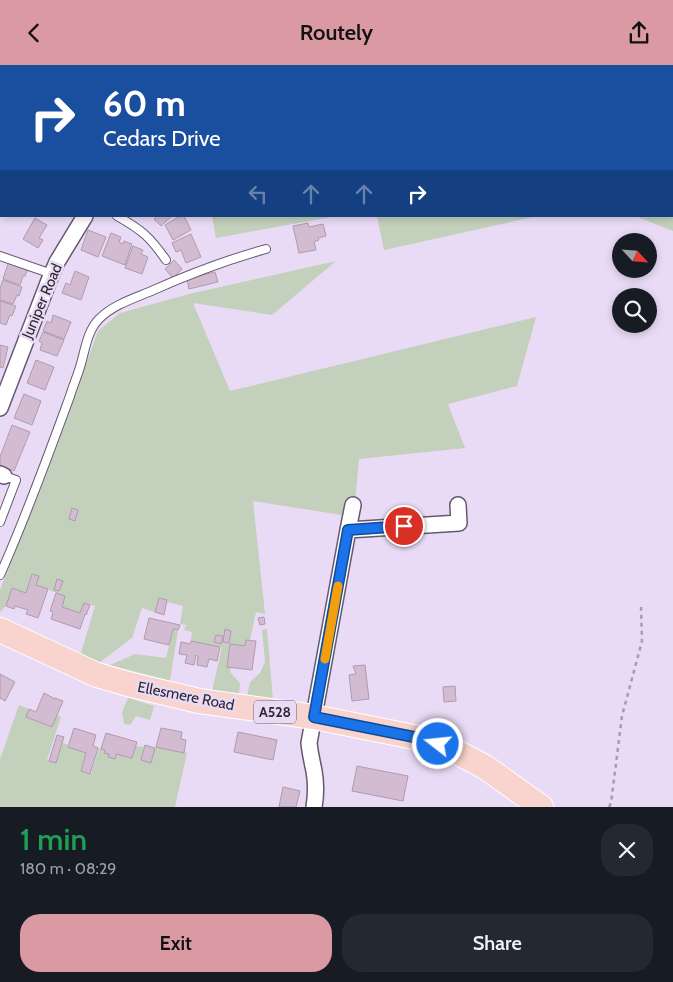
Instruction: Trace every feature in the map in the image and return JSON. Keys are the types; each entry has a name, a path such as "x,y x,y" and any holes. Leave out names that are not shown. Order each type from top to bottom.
{"main road":[{"name":"Ellesmere Road","path":"0,630 96,675 199,701 314,717 424,739 451,749 485,767 541,807"}],"street":[{"name":"Juniper Road","path":"0,409 4,387 52,274 84,217"},
{"path":"314,807 316,784 309,743 353,505"},
{"path":"458,505 460,538"},
{"path":"348,530 459,523"}],"lane":[{"path":"119,217 145,234 156,245 166,260"},
{"path":"0,575 47,460 84,350 97,321 118,305 178,279 214,265 266,249"},
{"path":"0,256 52,274"},
{"path":"0,522 16,481 2,475"}],"path":[{"path":"609,807 622,716 642,641 641,607"}],"green space":[{"path":"212,217 332,217 216,238"},
{"path":"377,217 533,217 384,250"},
{"path":"638,217 673,217 673,231"},
{"path":"336,261 272,315 193,303 230,391 536,317 517,386 448,404 465,448 359,459 355,502 345,501 342,515 253,501 265,614 256,612 250,640 246,640 245,646 230,644 227,666 231,667 230,672 240,683 239,695 212,691 222,647 191,641 192,632 184,630 186,625 180,624 183,606 167,602 167,600 159,598 155,612 142,608 132,638 100,662 80,656 95,606 84,603 80,613 62,607 65,596 36,585 39,576 32,574 26,593 12,588 6,606 0,612 0,590 38,495 98,331 120,313 189,294"},
{"path":"173,629 178,630 170,681 110,665 135,654 166,658"},
{"path":"267,629 273,700 247,696 250,682 260,673 265,662 262,630"},
{"path":"128,698 154,706 150,720 136,716 130,725 124,724 122,712"},
{"path":"19,705 29,709 26,717 51,727 56,715 61,717 47,760 56,763 62,743 69,745 68,747 86,753 81,771 91,774 99,748 105,750 104,753 109,754 109,757 115,759 116,754 132,758 136,746 144,747 141,760 151,763 156,747 187,753 175,807 0,807 0,759"}],"building":[{"path":"156,217 171,217 161,226 154,219"},
{"path":"178,217 184,217 191,230 173,240 165,225"},
{"path":"35,218 47,225 39,238 43,240 38,248 23,239"},
{"path":"308,223 309,227 323,224 326,236 318,238 319,240 314,242 316,250 299,253 293,226"},
{"path":"88,230 106,237 98,257 81,250"},
{"path":"111,233 121,237 119,242 123,244 124,241 132,244 125,265 102,256"},
{"path":"191,234 201,257 186,263 181,250 176,252 172,243"},
{"path":"133,246 143,250 141,254 148,257 142,274 125,268"},
{"path":"174,260 182,269 173,278 165,269"},
{"path":"9,261 28,268 20,285 3,279"},
{"path":"75,271 89,277 81,300 62,293 66,283 70,285"},
{"path":"215,272 218,282 189,289 187,279"},
{"path":"3,280 22,287 19,296 17,295 13,304 0,300 0,288"},
{"path":"0,301 16,306 6,325 0,323"},
{"path":"53,315 71,322 64,339 43,331 47,321 51,323"},
{"path":"43,332 64,340 57,356 40,350 42,343 39,341"},
{"path":"0,345 8,347 3,368 0,367"},
{"path":"36,360 54,367 45,390 27,383"},
{"path":"24,394 41,401 32,425 14,418"},
{"path":"12,425 30,432 14,471 0,465 0,457"},
{"path":"72,508 78,510 75,521 69,519"},
{"path":"32,574 39,576 36,585 48,589 38,618 26,614 28,610 15,606 14,609 6,606 12,588 26,593"},
{"path":"57,579 63,581 59,591 54,590"},
{"path":"56,593 65,596 62,607 80,613 84,603 90,605 80,629 51,619 53,612 50,611"},
{"path":"159,598 167,600 164,615 155,612"},
{"path":"264,617 265,624 260,625 258,618"},
{"path":"149,618 180,625 178,630 173,629 169,645 144,639"},
{"path":"225,629 231,631 229,643 223,642"},
{"path":"216,635 223,636 221,644 214,642"},
{"path":"246,640 256,641 252,670 227,667 230,644 245,646"},
{"path":"191,641 220,647 217,661 209,659 207,667 197,665 198,656 196,655 194,665 185,663 187,655 179,654 181,642 190,644"},
{"path":"365,665 369,699 352,701 349,675 356,674 353,666"},
{"path":"0,674 15,682 5,701 0,698"},
{"path":"455,686 456,701 444,702 443,687"},
{"path":"44,693 63,701 52,727 26,717 29,709 36,712"},
{"path":"74,728 96,735 93,746 98,748 90,774 81,771 86,753 68,747"},
{"path":"161,728 182,732 181,739 186,740 184,753 156,747"},
{"path":"238,732 277,740 273,760 234,752"},
{"path":"106,733 137,742 132,758 116,754 115,759 108,757 109,754 104,753 105,750 101,749"},
{"path":"57,735 64,737 56,763 49,761"},
{"path":"145,745 155,748 151,763 141,760"},
{"path":"357,766 408,776 403,801 352,791"},
{"path":"283,787 300,791 296,807 279,807"}],"slow traffic":[{"path":"325,659 338,586"}],"route":[{"path":"404,526 348,530 314,717 424,739 438,744"}]}
